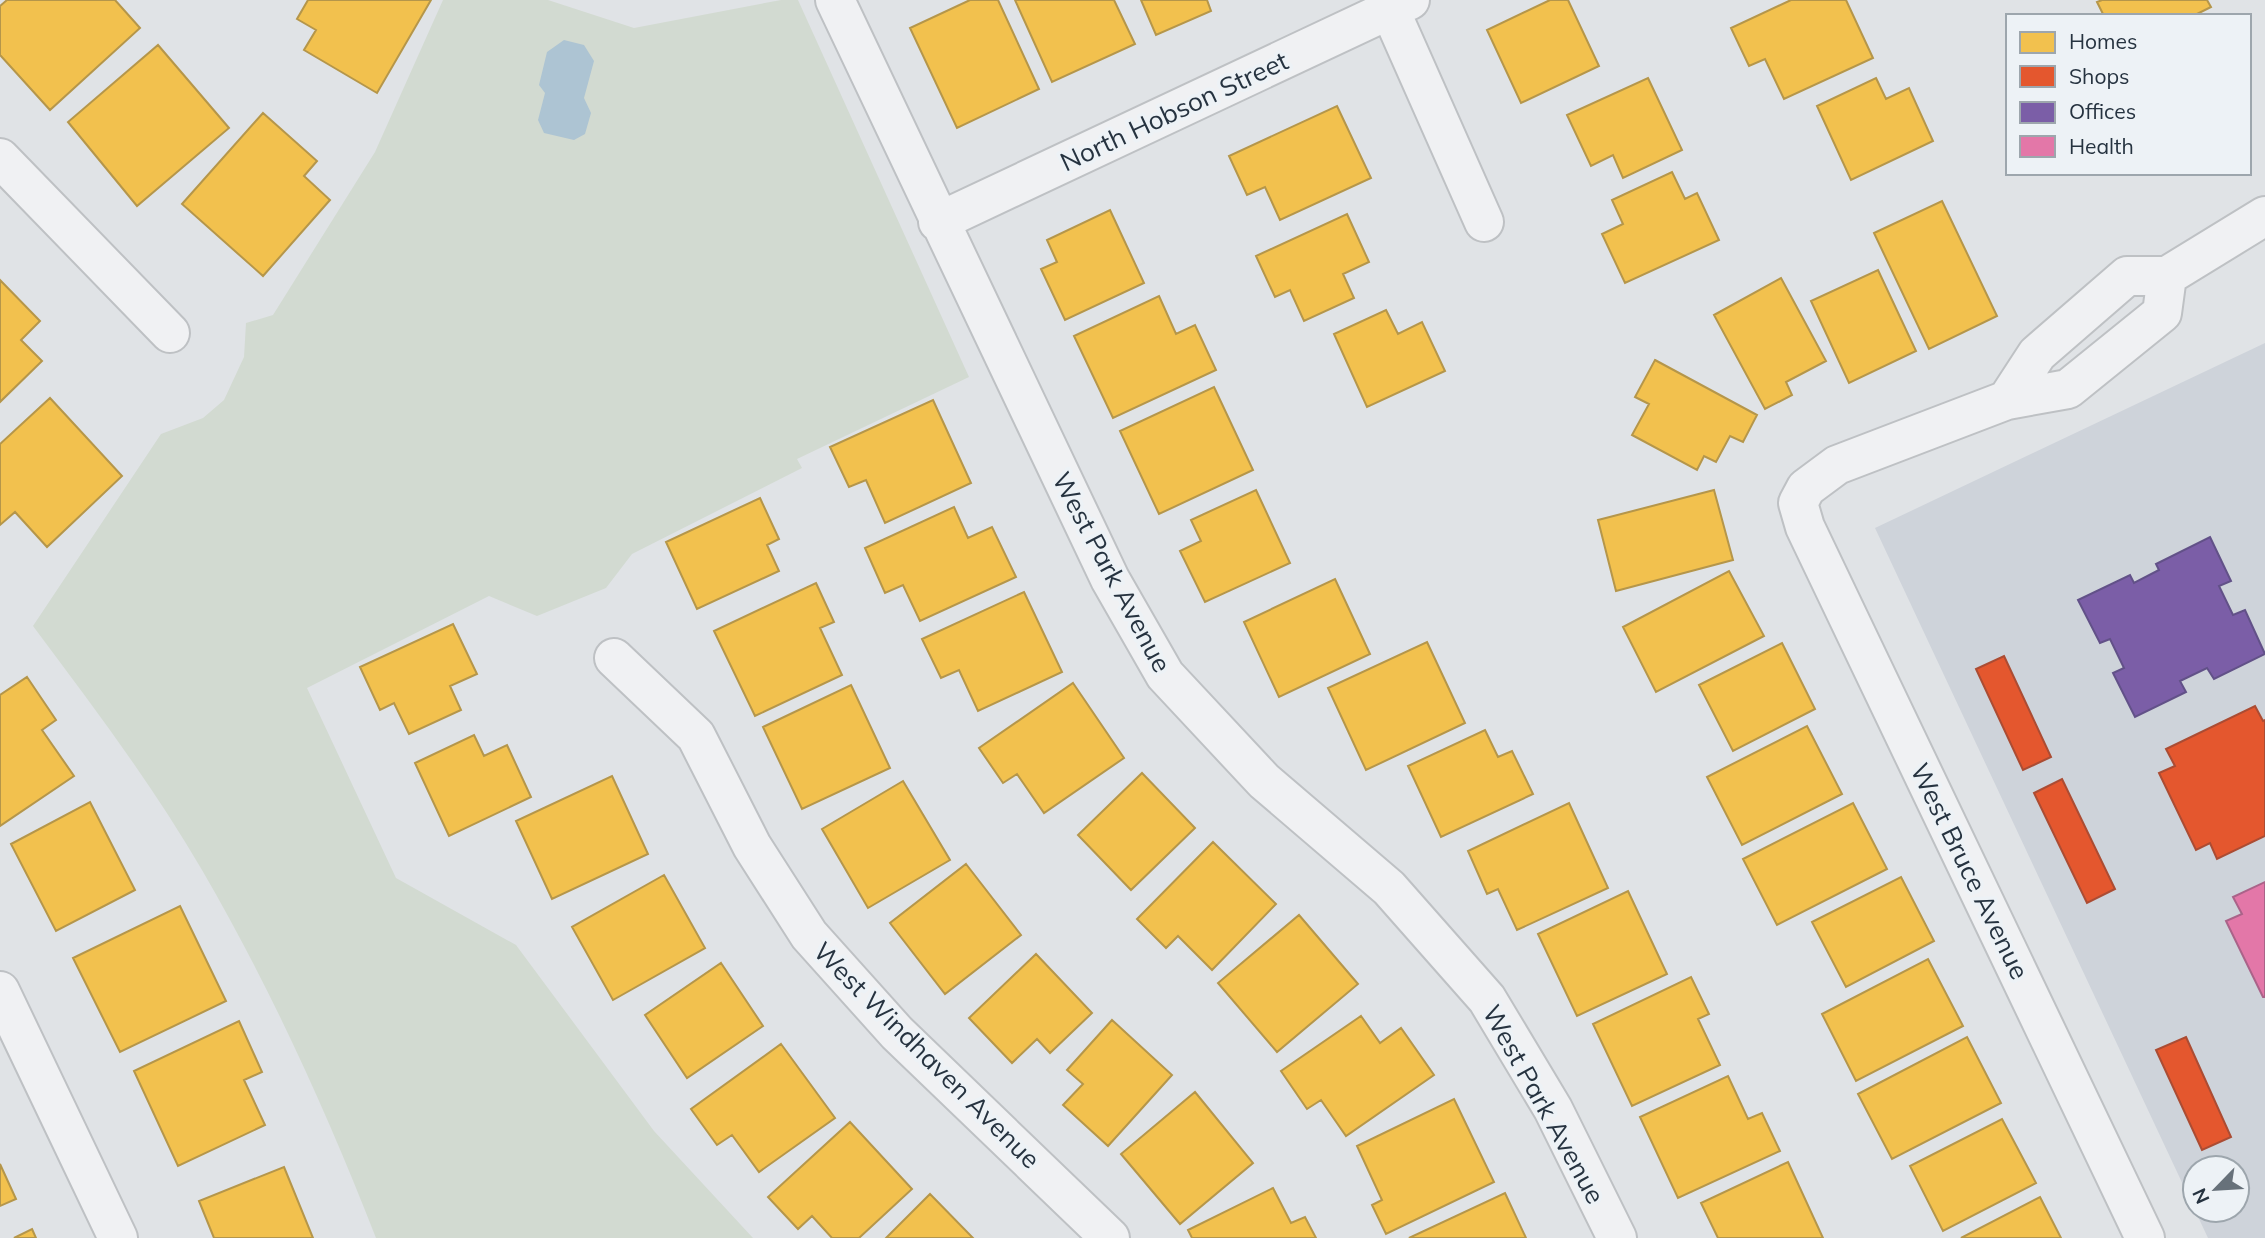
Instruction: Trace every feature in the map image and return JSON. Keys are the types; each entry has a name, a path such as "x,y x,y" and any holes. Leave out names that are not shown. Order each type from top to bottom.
{"street":[{"name":"West Park Avenue","path":"835,0 938,222 1110,579 1165,675 1264,781 1389,888 1487,999 1553,1109 1618,1238"},
{"name":"North Hobson Street","path":"938,222 1400,5"},
{"path":"1400,5 1484,222"},
{"path":"0,158 170,333"},
{"path":"2007,400 2038,354 2127,276 2168,276 2265,216"},
{"path":"2007,400 2068,389 2162,313 2168,276"},
{"path":"2059,336 2092,370"},
{"name":"West Bruce Avenue","path":"2007,400 1837,465 1806,488 1798,503 1805,527 2145,1238"},
{"name":"West Windhaven Avenue","path":"614,658 696,736 752,846 809,935 897,1033 1110,1238"},
{"path":"0,991 118,1238"}],"shaded area":[{"path":"443,0 548,0 634,28 781,0 798,0 969,377 797,459 802,468 632,554 606,588 537,616 489,596 307,688 396,878 516,945 654,1131 753,1238 376,1238 296,1051 202,870 142,776 33,626 161,434 203,418 224,400 244,357 246,323 273,315 375,152"},
{"path":"2265,343 2265,1238 2208,1238 2201,1224 2251,1224 2251,1154 2181,1154 2181,1180 1875,528"}],"water":[{"path":"564,40 584,45 594,61 584,98 591,113 585,134 574,140 544,133 538,120 545,93 539,85 547,52"}],"building: Homes":[{"path":"7,0 115,0 140,28 50,110 0,55 0,6"},
{"path":"308,0 431,0 377,93 304,50 316,30 297,19"},
{"path":"970,0 998,0 1039,89 957,128 910,28"},
{"path":"1015,0 1114,0 1135,44 1052,82"},
{"path":"1141,0 1207,0 1211,11 1156,35"},
{"path":"1550,0 1568,0 1599,66 1521,103 1487,30"},
{"path":"1791,0 1846,0 1873,58 1784,99 1765,59 1749,66 1731,28"},
{"path":"2207,0 2211,7 2197,14 2103,14 2097,2"},
{"path":"158,45 229,128 137,206 68,122"},
{"path":"1648,78 1682,150 1623,178 1613,155 1591,166 1567,115"},
{"path":"1876,78 1886,99 1909,88 1933,141 1851,180 1817,106"},
{"path":"1337,106 1371,178 1280,220 1265,187 1247,195 1229,156"},
{"path":"263,113 317,161 304,176 330,200 263,276 182,204"},
{"path":"1672,172 1685,199 1697,193 1719,240 1625,283 1602,234 1623,224 1612,200"},
{"path":"1942,201 1997,316 1929,349 1874,233"},
{"path":"1110,210 1144,283 1065,320 1041,269 1057,262 1047,240"},
{"path":"1347,214 1369,262 1343,274 1354,298 1304,321 1290,290 1275,297 1256,256"},
{"path":"1878,270 1916,351 1849,383 1811,301"},
{"path":"1781,278 1826,361 1786,382 1792,395 1765,409 1714,315"},
{"path":"0,280 40,321 21,340 42,361 0,402"},
{"path":"1159,296 1176,334 1195,325 1216,370 1113,418 1074,336"},
{"path":"1386,310 1398,334 1422,322 1445,371 1367,407 1334,334"},
{"path":"1655,360 1757,415 1743,442 1730,436 1716,462 1704,456 1697,470 1632,435 1649,404 1635,397"},
{"path":"1214,387 1253,470 1159,514 1120,431"},
{"path":"50,398 122,476 47,547 15,512 0,525 0,444"},
{"path":"933,400 971,483 885,523 866,480 849,487 830,447"},
{"path":"1256,490 1290,563 1205,602 1180,551 1201,541 1191,520"},
{"path":"1714,490 1733,560 1616,591 1598,520"},
{"path":"760,498 779,539 767,545 779,571 697,609 666,542"},
{"path":"954,507 968,538 992,527 1016,577 920,621 903,585 885,593 865,548"},
{"path":"1729,571 1764,636 1656,692 1623,627"},
{"path":"1335,579 1370,654 1279,697 1244,622"},
{"path":"816,583 834,622 820,628 842,675 755,716 714,631"},
{"path":"1024,592 1062,672 978,711 959,670 941,678 922,639"},
{"path":"453,624 477,674 450,686 461,710 409,734 394,703 380,710 360,667"},
{"path":"1427,642 1465,723 1366,770 1328,688"},
{"path":"1782,643 1815,709 1733,751 1699,685"},
{"path":"27,677 56,720 42,730 74,776 0,826 0,695"},
{"path":"1073,683 1124,758 1044,813 1017,774 1003,783 979,748"},
{"path":"851,685 890,768 802,809 763,727"},
{"path":"1807,726 1842,794 1742,845 1707,777"},
{"path":"1485,730 1498,757 1512,751 1533,794 1441,837 1408,766"},
{"path":"474,735 484,756 507,745 531,797 449,836 415,763"},
{"path":"1142,773 1195,828 1131,890 1078,835"},
{"path":"612,776 648,854 552,899 516,821"},
{"path":"903,781 950,860 868,908 822,829"},
{"path":"90,802 135,890 56,931 11,844"},
{"path":"1569,803 1608,888 1517,930 1498,889 1487,894 1468,851"},
{"path":"1853,803 1887,869 1777,925 1743,859"},
{"path":"1213,842 1276,904 1212,970 1178,936 1166,948 1137,919"},
{"path":"966,864 1021,935 945,994 890,923"},
{"path":"664,875 705,948 613,1000 572,927"},
{"path":"1901,877 1934,941 1846,987 1812,922"},
{"path":"1628,891 1667,974 1577,1016 1538,934"},
{"path":"180,906 226,1001 120,1052 73,958"},
{"path":"1299,915 1358,984 1277,1052 1218,983"},
{"path":"1036,954 1092,1013 1050,1053 1037,1039 1012,1063 969,1018"},
{"path":"1928,959 1963,1026 1856,1081 1822,1014"},
{"path":"721,963 763,1026 687,1078 645,1015"},
{"path":"1691,977 1709,1014 1698,1019 1720,1065 1632,1106 1593,1024"},
{"path":"1361,1016 1380,1043 1401,1028 1434,1075 1346,1136 1321,1100 1307,1109 1281,1071"},
{"path":"1112,1020 1172,1075 1108,1146 1063,1105 1083,1084 1067,1070"},
{"path":"239,1021 262,1072 244,1080 265,1125 178,1166 134,1071"},
{"path":"1967,1037 2001,1103 1892,1159 1858,1094"},
{"path":"781,1044 835,1118 759,1172 732,1135 717,1145 691,1109"},
{"path":"1728,1076 1748,1119 1762,1113 1780,1151 1678,1198 1640,1117"},
{"path":"1195,1092 1253,1163 1180,1224 1121,1154"},
{"path":"1454,1099 1494,1182 1386,1234 1372,1205 1382,1200 1357,1146"},
{"path":"2002,1119 2036,1183 1943,1231 1910,1166"},
{"path":"850,1122 912,1189 859,1238 832,1238 812,1216 798,1229 768,1197"},
{"path":"1788,1162 1823,1238 1718,1238 1701,1203"},
{"path":"0,1164 16,1199 0,1206"},
{"path":"284,1167 313,1238 214,1238 199,1201"},
{"path":"1273,1188 1291,1223 1305,1217 1316,1238 1192,1238 1188,1230"},
{"path":"1505,1193 1526,1238 1409,1238"},
{"path":"930,1194 973,1238 886,1238"},
{"path":"2040,1197 2061,1238 1961,1238"},
{"path":"32,1229 36,1238 14,1238"}],"building: Shops":[{"path":"2004,656 2051,757 2023,770 1976,669"},
{"path":"2255,706 2263,721 2265,720 2265,836 2217,859 2210,843 2196,850 2159,773 2175,766 2166,749"},
{"path":"2062,779 2115,889 2087,903 2034,793"},
{"path":"2186,1037 2231,1137 2202,1150 2156,1050"}],"building: Offices":[{"path":"2210,537 2231,581 2219,586 2233,615 2245,610 2265,654 2214,679 2207,668 2180,681 2186,692 2135,717 2113,673 2124,668 2110,639 2100,643 2078,600 2130,575 2134,583 2159,570 2156,564"}],"building: Health":[{"path":"2265,882 2263,997 2226,921 2242,914 2233,897"}]}
